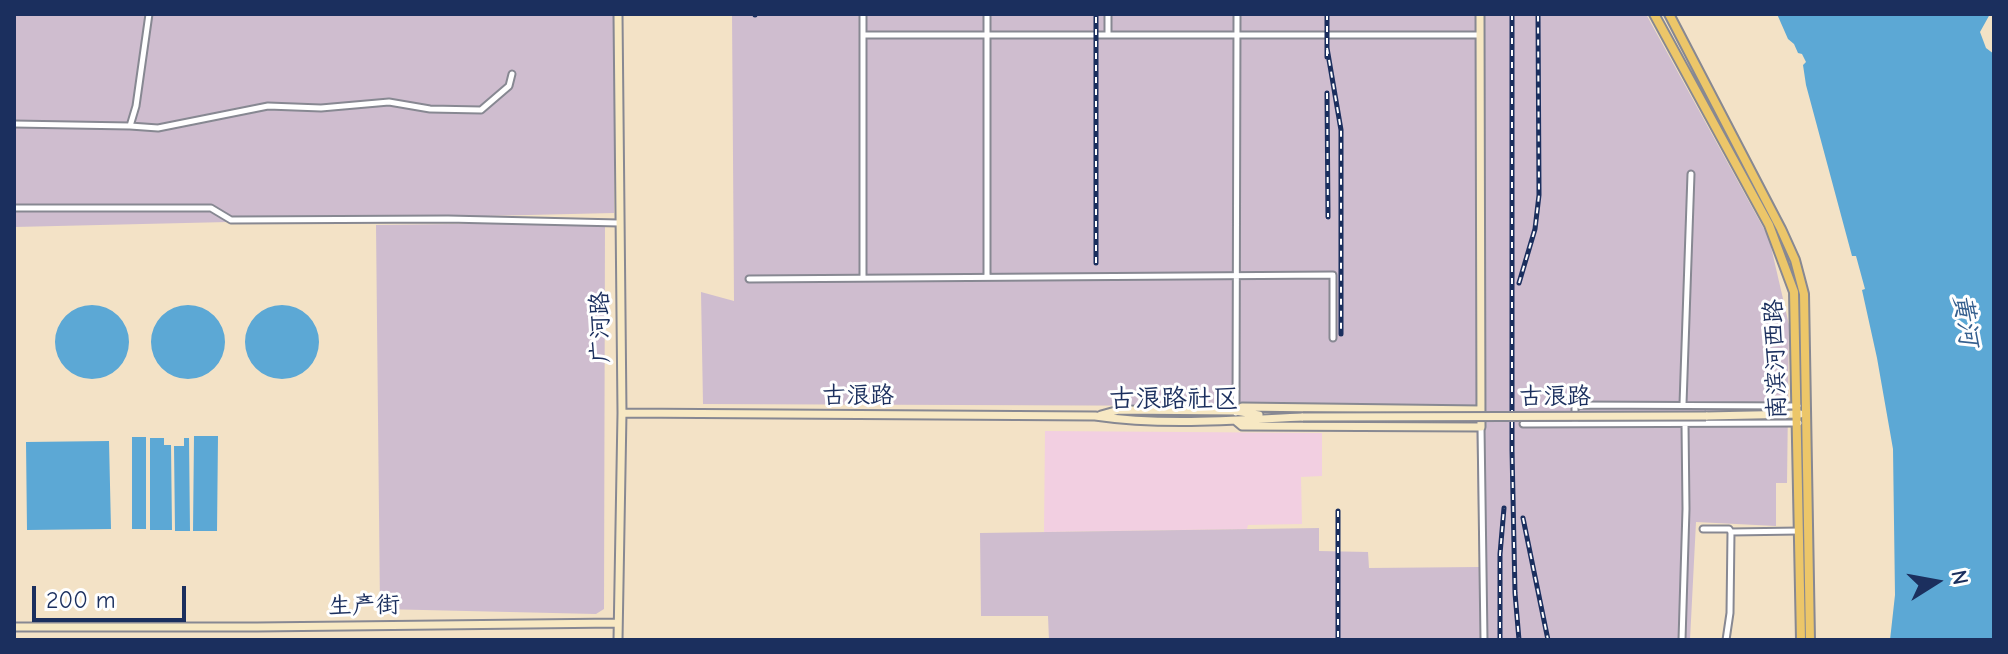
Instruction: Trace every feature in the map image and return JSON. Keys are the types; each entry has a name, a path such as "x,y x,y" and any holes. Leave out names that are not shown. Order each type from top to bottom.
{"highway":[{"name":"南滨河西路","path":"1654,14 1769,225 1794,292 1803,415 1810,640"},
{"name":"南滨河西路","path":"1669,14 1781,229 1795,260 1804,294 1801,640"}],"street":[{"path":"130,126 136,106 149,14"},
{"name":"广河路","path":"618,14 622,413 618,640"},
{"path":"863,14 863,277"},
{"path":"987,14 987,277"},
{"path":"1108,14 1108,35"},
{"path":"1236,421 1237,14"},
{"path":"1480,14 1484,640"},
{"path":"863,35 1480,35"},
{"path":"14,124 158,128 268,106 321,108 389,102 430,109 481,110 509,86 512,74"},
{"path":"1683,404 1691,174"},
{"path":"14,208 211,208 231,220 448,219 619,223"},
{"path":"749,279 1333,275 1333,338"},
{"path":"1575,424 1575,405 1683,404 1803,415"},
{"name":"古浪路","path":"1236,411 1242,407 1481,410"},
{"name":"古浪路","path":"1095,416 1119,410 1236,411 1303,417 1803,415"},
{"name":"古浪路","path":"622,413 1095,416 1120,420 1236,421 1303,417"},
{"path":"1523,424 1685,424 1803,415"},
{"name":"古浪路","path":"1236,421 1242,426 1481,427"},
{"path":"1682,640 1685,424"},
{"path":"1703,529 1729,529 1731,532 1800,531"},
{"path":"1726,640 1730,613 1731,532"},
{"name":"生产街","path":"14,627 618,623"}],"shaded area":[{"path":"14,14 614,14 614,213 14,227"},
{"path":"732,14 1646,14 1769,238 1789,325 1787,483 1776,483 1776,526 1696,522 1690,640 1049,640 1048,616 981,616 980,533 1319,528 1319,551 1368,552 1369,568 1479,567 1476,407 703,404 701,292 734,301"},
{"path":"605,222 604,609 596,614 380,609 376,225"},
{"path":"1045,431 1322,433 1322,476 1301,477 1302,524 1248,525 1247,529 1044,532"}],"water":[{"name":"黄河","path":"1777,14 1990,14 1980,32 1986,48 1994,54 1994,640 1890,640 1895,595 1893,449 1862,290 1865,289 1856,256 1852,256 1806,85 1803,65 1806,62 1788,39"},
{"path":"92,305 113,311 123,321 129,342 123,363 113,373 92,379 71,373 61,363 55,342 61,321 71,311"},
{"path":"188,305 209,311 219,321 225,342 219,363 209,373 188,379 167,373 157,363 151,342 157,321 167,311"},
{"path":"282,305 303,311 313,321 319,342 313,363 303,373 282,379 261,373 251,363 245,342 251,321 261,311"},
{"path":"194,436 218,436 217,531 193,531"},
{"path":"132,437 146,437 146,529 132,529"},
{"path":"150,438 164,438 164,445 171,445 172,530 150,530"},
{"path":"184,438 189,438 190,531 175,531 174,446 184,446"},
{"path":"109,441 111,529 27,530 26,442"}],"railway":[{"path":"1096,14 1096,263"},
{"path":"1327,14 1327,57"},
{"path":"1512,14 1512,450 1519,640"},
{"path":"1519,283 1535,229 1539,195 1538,14"},
{"path":"1327,48 1341,130 1341,334"},
{"path":"1327,93 1328,217"},
{"path":"1500,640 1500,554 1504,508"},
{"path":"1338,511 1338,640"},
{"path":"1523,518 1548,640"}],"district":[{"name":"古浪路社区","path":"1174,400"}]}
